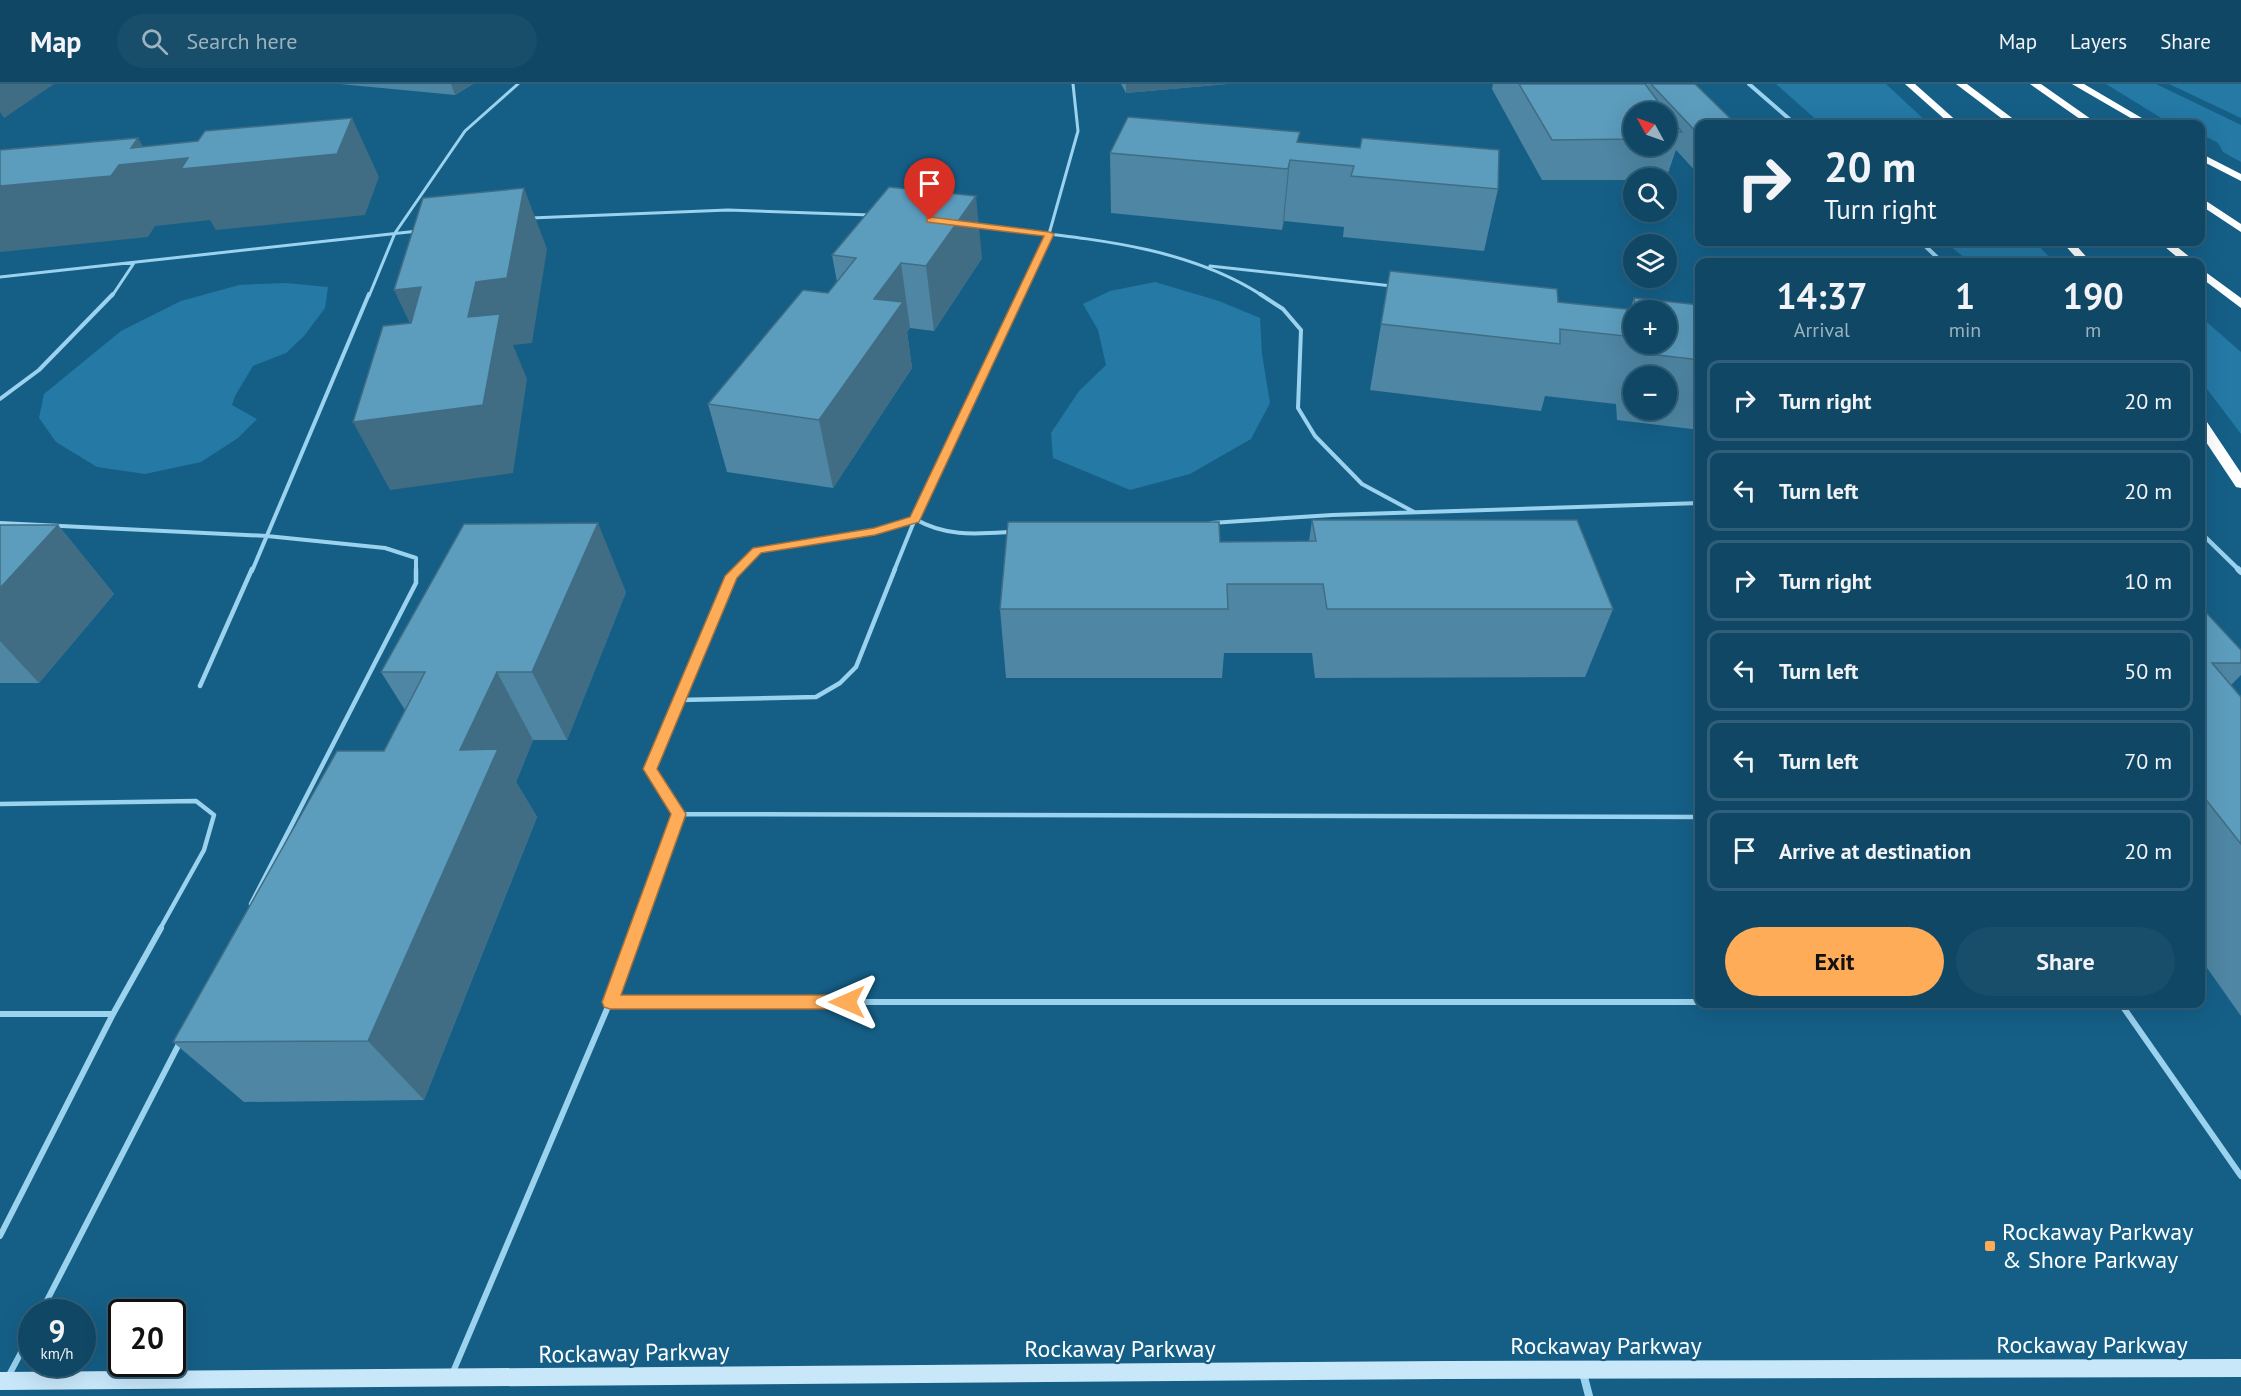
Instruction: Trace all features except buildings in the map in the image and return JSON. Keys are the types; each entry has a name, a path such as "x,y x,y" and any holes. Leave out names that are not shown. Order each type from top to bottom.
{"highway":[{"path":"1910,84 1950,120"},
{"path":"1961,84 2010,120"},
{"path":"2035,84 2087,120"},
{"path":"2077,84 2140,120"},
{"path":"2205,159 2241,178"},
{"path":"2205,204 2241,229"},
{"path":"2071,246 2082,258"},
{"path":"2169,246 2185,258"},
{"path":"2205,275 2241,304"},
{"path":"2205,430 2241,484"}],"main road":[{"name":"Rockaway Parkway","path":"3,1381 1582,1370 2241,1368"}],"street":[{"path":"1749,84 1790,120"},
{"path":"1925,246 1938,258"},
{"path":"2205,537 2241,572"},
{"path":"1582,1370 1589,1396"}],"lane":[{"path":"200,686 267,536 395,233 465,131 518,84"},
{"path":"679,700 816,697 840,683 856,667 929,484 1049,234 1078,131 1073,84"},
{"path":"520,219 728,210 871,216"},
{"path":"966,224 1129,246 1207,266 1394,286"},
{"path":"0,277 418,231"},
{"path":"0,399 39,370 110,299 134,263"},
{"path":"1207,266 1254,290 1283,309 1301,330 1298,408 1315,436 1362,484 1414,512"},
{"path":"1201,523 1414,512 1695,503"},
{"path":"679,814 650,769 731,576 757,550 875,531 915,519 935,531 955,534 1013,532"},
{"path":"0,523 267,536 385,548 416,558 416,583 248,910"},
{"path":"0,804 196,801 214,815 204,850 113,1014 0,1236"},
{"path":"679,814 1695,817"},
{"path":"450,1379 610,1002 679,814"},
{"path":"610,1002 1695,1002"},
{"path":"2124,1008 2241,1176"},
{"path":"0,1014 113,1014"},
{"path":"48,1299 183,1037"},
{"path":"3,1381 18,1356"}],"shaded area":[{"path":"1776,84 1886,84 1925,120 1816,120"},
{"path":"2106,84 2156,84 2241,125 2241,162 2223,152 2218,143 2205,136 2205,120 2164,120"},
{"path":"2169,84 2241,84 2241,118"},
{"path":"1950,246 2039,246 2050,258 1965,258"},
{"path":"1155,282 1219,301 1260,318 1262,354 1270,403 1251,439 1190,474 1130,490 1053,458 1051,433 1079,391 1106,365 1098,330 1083,304 1110,291"},
{"path":"286,283 328,287 325,308 304,336 286,353 253,366 232,405 257,419 238,438 201,462 145,474 97,467 56,442 39,418 44,394 121,331 181,301 239,285"},
{"path":"2205,320 2241,352 2241,434 2205,386"}],"place":[{"name":"Rockaway Parkway & Shore Parkway","path":"1990,1246"}],"route":[{"path":"847,1002 610,1002 679,814 650,769 731,576 757,550 875,531 915,519 924,495 1049,234 930,220"}]}
